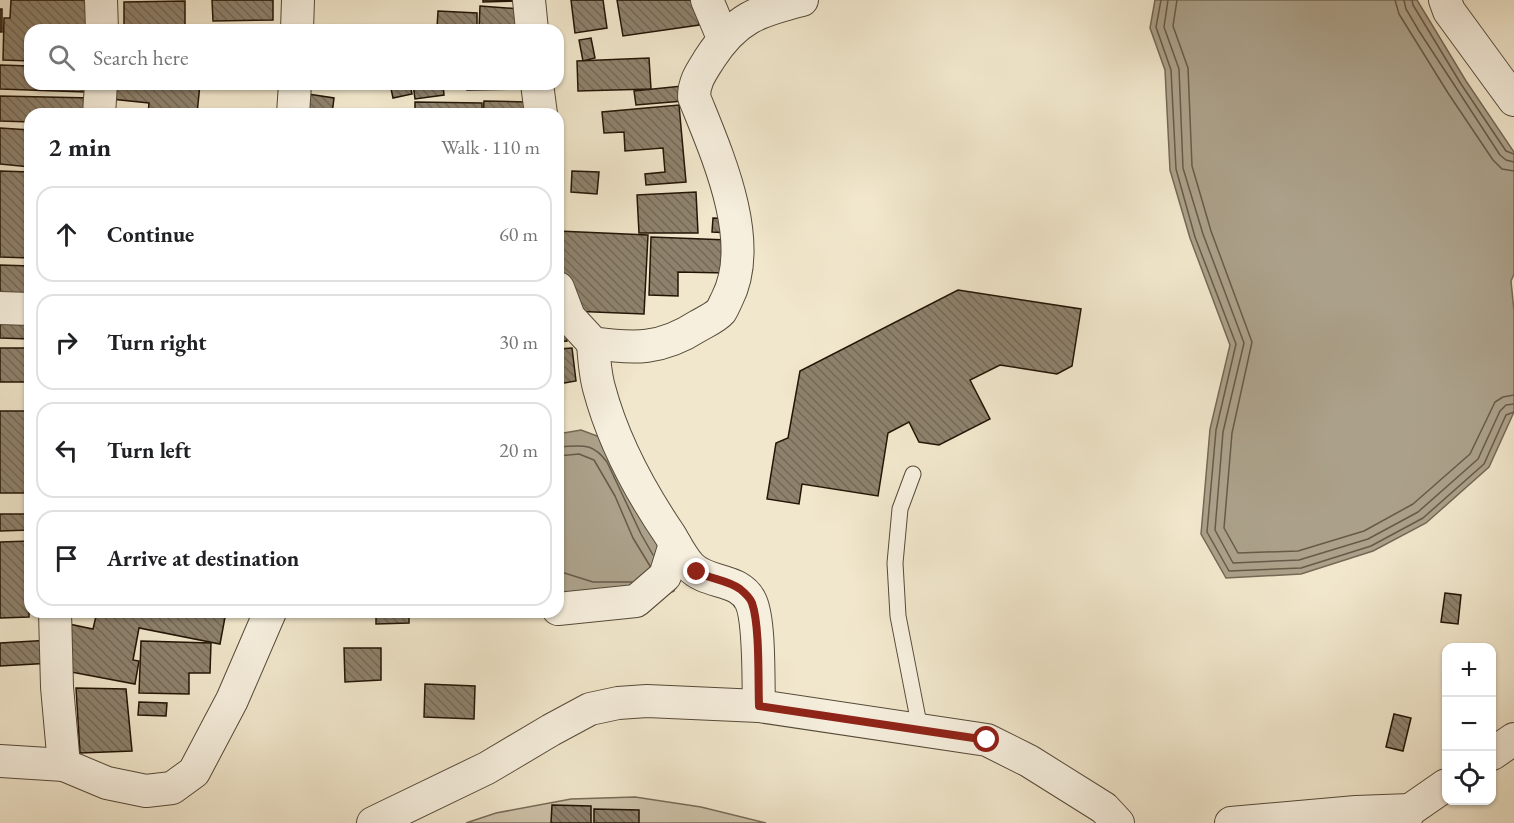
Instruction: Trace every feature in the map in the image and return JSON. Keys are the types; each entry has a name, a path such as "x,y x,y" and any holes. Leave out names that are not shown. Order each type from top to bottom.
{"street":[{"path":"101,0 102,24"},
{"path":"297,24 298,0"},
{"path":"529,0 531,24"},
{"path":"707,0 723,38"},
{"path":"593,343 631,348 663,343 688,333 721,312 732,290 738,264 735,224 727,186 694,97 694,85 723,38 742,22 767,9 802,0"},
{"path":"1444,0 1449,11 1514,100"},
{"path":"99,108 101,90"},
{"path":"294,108 295,90"},
{"path":"538,90 541,108"},
{"path":"564,304 569,317 593,343 598,385 609,424 649,504 690,566 706,577 737,586 746,593 752,603 759,706"},
{"path":"0,308 24,309"},
{"path":"564,608 636,601 665,576 675,544"},
{"path":"55,618 57,687 64,765"},
{"path":"0,761 64,765 108,783 146,791 172,788 194,772 232,700 267,618"},
{"path":"373,823 487,768 590,709 618,703 647,701 759,706 987,740 1029,761 1104,808 1118,823"},
{"path":"1496,751 1514,739"},
{"path":"1231,823 1356,812 1406,817 1442,788"}],"lane":[{"path":"913,474 900,509 895,563 898,616 920,729"}],"shaded area":[{"path":"635,797 701,807 766,823 466,823 496,813 571,799"}],"water":[{"path":"1155,0 1417,0 1466,81 1514,152 1514,274 1511,281 1514,311 1514,412 1489,467 1426,523 1373,551 1301,574 1226,578 1201,534 1210,429 1230,345 1190,238 1170,170 1165,70 1150,28"},
{"path":"581,430 608,440 676,570 674,591 645,604 564,594 564,433"}],"building":[{"path":"11,0 97,0 96,24 24,24 24,61 3,60 4,18 10,18"},
{"path":"212,0 273,0 273,20 213,21"},
{"path":"483,0 522,0 522,1 483,2"},
{"path":"571,0 603,0 607,28 575,33"},
{"path":"617,0 696,0 699,25 623,36"},
{"path":"185,1 185,24 124,24 124,2"},
{"path":"480,6 520,9 521,24 479,24"},
{"path":"0,9 2,9 2,32 0,32"},
{"path":"438,11 477,13 477,24 437,24"},
{"path":"591,38 595,58 583,61 579,40"},
{"path":"649,58 651,89 578,91 577,61"},
{"path":"0,65 24,66 24,90 0,89"},
{"path":"682,86 683,101 636,105 634,91"},
{"path":"28,90 85,90 85,92"},
{"path":"112,90 199,90 198,108 149,108 149,103 111,99"},
{"path":"391,90 411,90 412,94 393,98"},
{"path":"414,90 444,90 444,95 415,99"},
{"path":"308,94 334,98 333,108 306,108"},
{"path":"0,96 92,98 92,108 24,108 24,122 0,121"},
{"path":"484,101 526,102 526,108 483,108"},
{"path":"415,102 482,103 482,108 415,108"},
{"path":"679,105 686,182 646,185 645,174 665,172 663,148 625,151 624,132 604,133 602,112"},
{"path":"0,128 24,130 24,166 0,164"},
{"path":"0,171 24,172 24,258 0,257"},
{"path":"572,171 599,172 597,194 571,192"},
{"path":"696,192 698,233 639,233 637,195"},
{"path":"713,218 731,219 731,233 712,232"},
{"path":"564,231 648,235 644,314 570,311 564,304"},
{"path":"651,237 728,240 727,273 678,272 678,296 649,295"},
{"path":"0,265 24,266 24,304 0,303"},
{"path":"958,290 1081,309 1072,366 1057,374 1000,365 970,380 990,419 939,445 919,442 909,422 888,433 878,496 802,484 799,504 767,499 776,443 788,438 800,371"},
{"path":"564,304 567,341 564,341"},
{"path":"0,310 24,311 24,339 0,338"},
{"path":"0,348 24,348 24,382 0,382"},
{"path":"572,348 576,381 564,383 564,349"},
{"path":"0,411 24,411 24,493 0,493"},
{"path":"0,514 24,514 24,530 0,531"},
{"path":"24,541 24,617 0,618 0,542"},
{"path":"1445,593 1461,595 1458,624 1441,622"},
{"path":"96,618 225,618 220,644 139,628 133,660 139,661 135,684 55,669 64,623 93,629"},
{"path":"376,618 409,618 409,623 376,624"},
{"path":"51,640 52,663 0,666 0,643"},
{"path":"141,641 211,643 210,673 189,673 189,694 139,693"},
{"path":"344,648 381,648 381,680 345,682"},
{"path":"425,684 475,686 474,719 424,717"},
{"path":"76,688 126,689 132,751 80,753"},
{"path":"139,702 167,703 166,716 138,715"},
{"path":"1394,714 1411,718 1403,751 1386,747"},
{"path":"552,805 591,806 591,823 551,823"},
{"path":"594,809 639,810 639,823 594,823"}],"route":[{"path":"697,572 737,586 746,593 752,603 759,706 987,740"}]}
